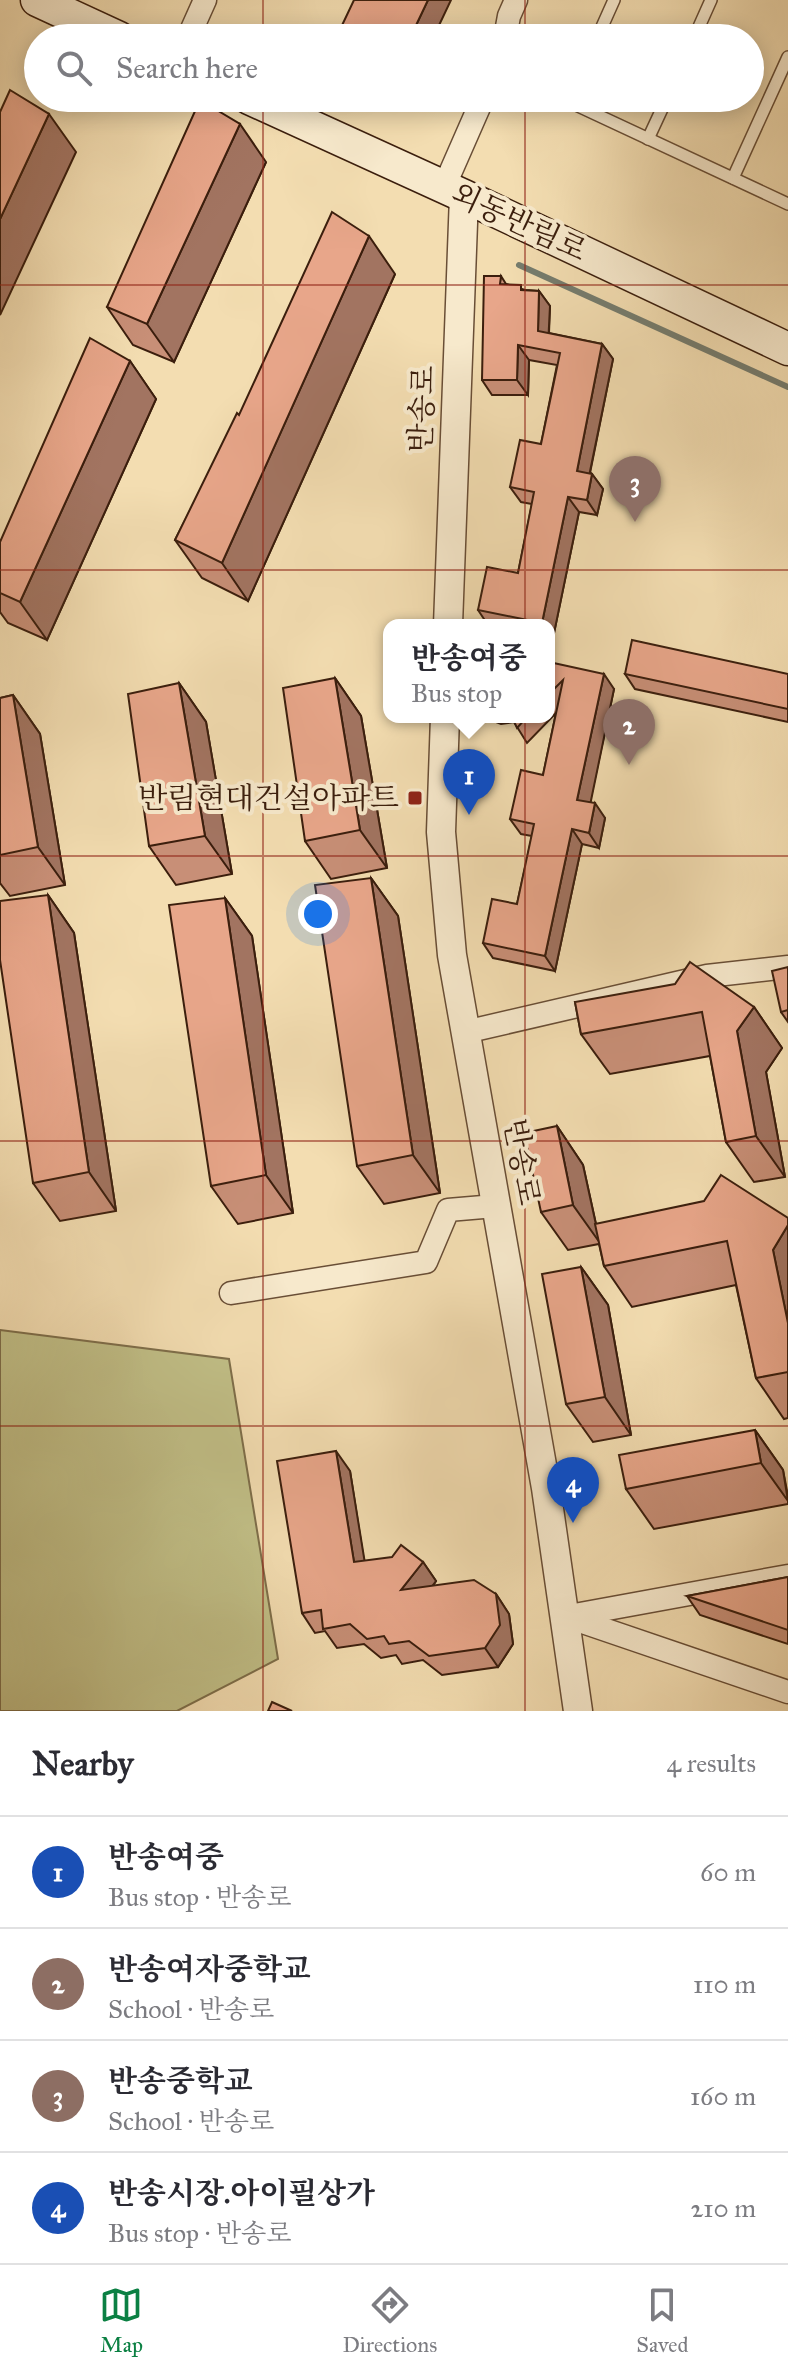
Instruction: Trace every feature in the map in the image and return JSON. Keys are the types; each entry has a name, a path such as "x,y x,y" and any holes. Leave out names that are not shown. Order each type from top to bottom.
{"main road":[{"path":"37,0 89,24"},
{"name":"외동반림로","path":"280,112 788,349"}],"street":[{"path":"194,24 205,0"},
{"path":"508,24 516,0"},
{"path":"454,192 479,112"},
{"name":"반송로","path":"448,619 454,192"},
{"name":"반송로","path":"445,723 441,832 452,955 546,1488 578,1711"},
{"path":"465,1032 707,976 788,967"},
{"path":"231,1293 426,1262 448,1210 495,1206"},
{"path":"565,1616 788,1576"},
{"path":"565,1616 788,1692"}],"lane":[{"path":"603,24 614,0"},
{"path":"700,24 711,0"},
{"path":"764,110 788,57"},
{"path":"593,112 788,204"},
{"path":"648,139 661,112"},
{"path":"733,178 763,112"}],"shaded area":[{"path":"0,1330 229,1359 278,1659 177,1711 0,1711"}],"building":[{"path":"354,0 428,0 417,24 343,24"},
{"path":"10,90 24,99 24,112 49,114 0,219 0,112"},
{"path":"195,112 220,112 240,124 147,324 107,307"},
{"path":"332,212 369,236 222,563 175,540 237,413 239,415"},
{"path":"484,276 501,276 500,284 521,285 521,290 539,291 538,331 602,344 577,471 592,474 587,500 568,497 543,619 522,619 478,610 487,567 518,573 534,492 510,487 520,440 541,444 560,353 518,345 517,380 482,380"},
{"path":"90,338 130,361 20,602 0,593 0,542"},
{"path":"632,640 788,674 788,709 625,674"},
{"path":"555,663 604,674 577,800 595,803 589,833 572,829 545,956 483,943 492,899 517,904 534,824 510,819 521,770 543,775 563,680 555,688"},
{"path":"335,678 360,830 305,841 283,688"},
{"path":"179,683 205,836 149,846 128,694"},
{"path":"13,695 38,847 0,855 0,698"},
{"path":"371,878 413,1155 357,1166 315,885"},
{"path":"48,895 89,1172 33,1183 0,960 0,901"},
{"path":"225,898 266,1175 211,1186 169,905"},
{"path":"690,962 754,1007 737,1031 756,1136 726,1142 702,1012 581,1034 575,1002 675,984"},
{"path":"788,967 788,1010 781,1012 772,971"},
{"path":"557,1126 573,1205 541,1212 524,1133"},
{"path":"721,1175 788,1218 788,1225 773,1250 788,1323 788,1372 756,1378 727,1241 604,1266 595,1224 704,1201"},
{"path":"581,1267 605,1397 566,1404 542,1274"},
{"path":"755,1430 761,1463 626,1489 619,1455"},
{"path":"336,1451 354,1562 392,1557 401,1545 423,1562 401,1590 474,1580 496,1594 500,1625 485,1648 429,1656 409,1641 389,1644 384,1636 367,1639 350,1624 323,1629 321,1610 302,1613 277,1461"},
{"path":"788,1577 788,1630 687,1596"},
{"path":"272,1702 292,1711 268,1711"}],"waterway":[{"path":"519,265 788,387"}],"place":[{"name":"반송중학교","path":"635,522"},
{"name":"반송여자중학교","path":"629,765"},
{"name":"반림현대건설아파트","path":"415,798"},
{"name":"반송여중","path":"469,815"},
{"name":"반송시장.아이필상가","path":"573,1523"}]}
